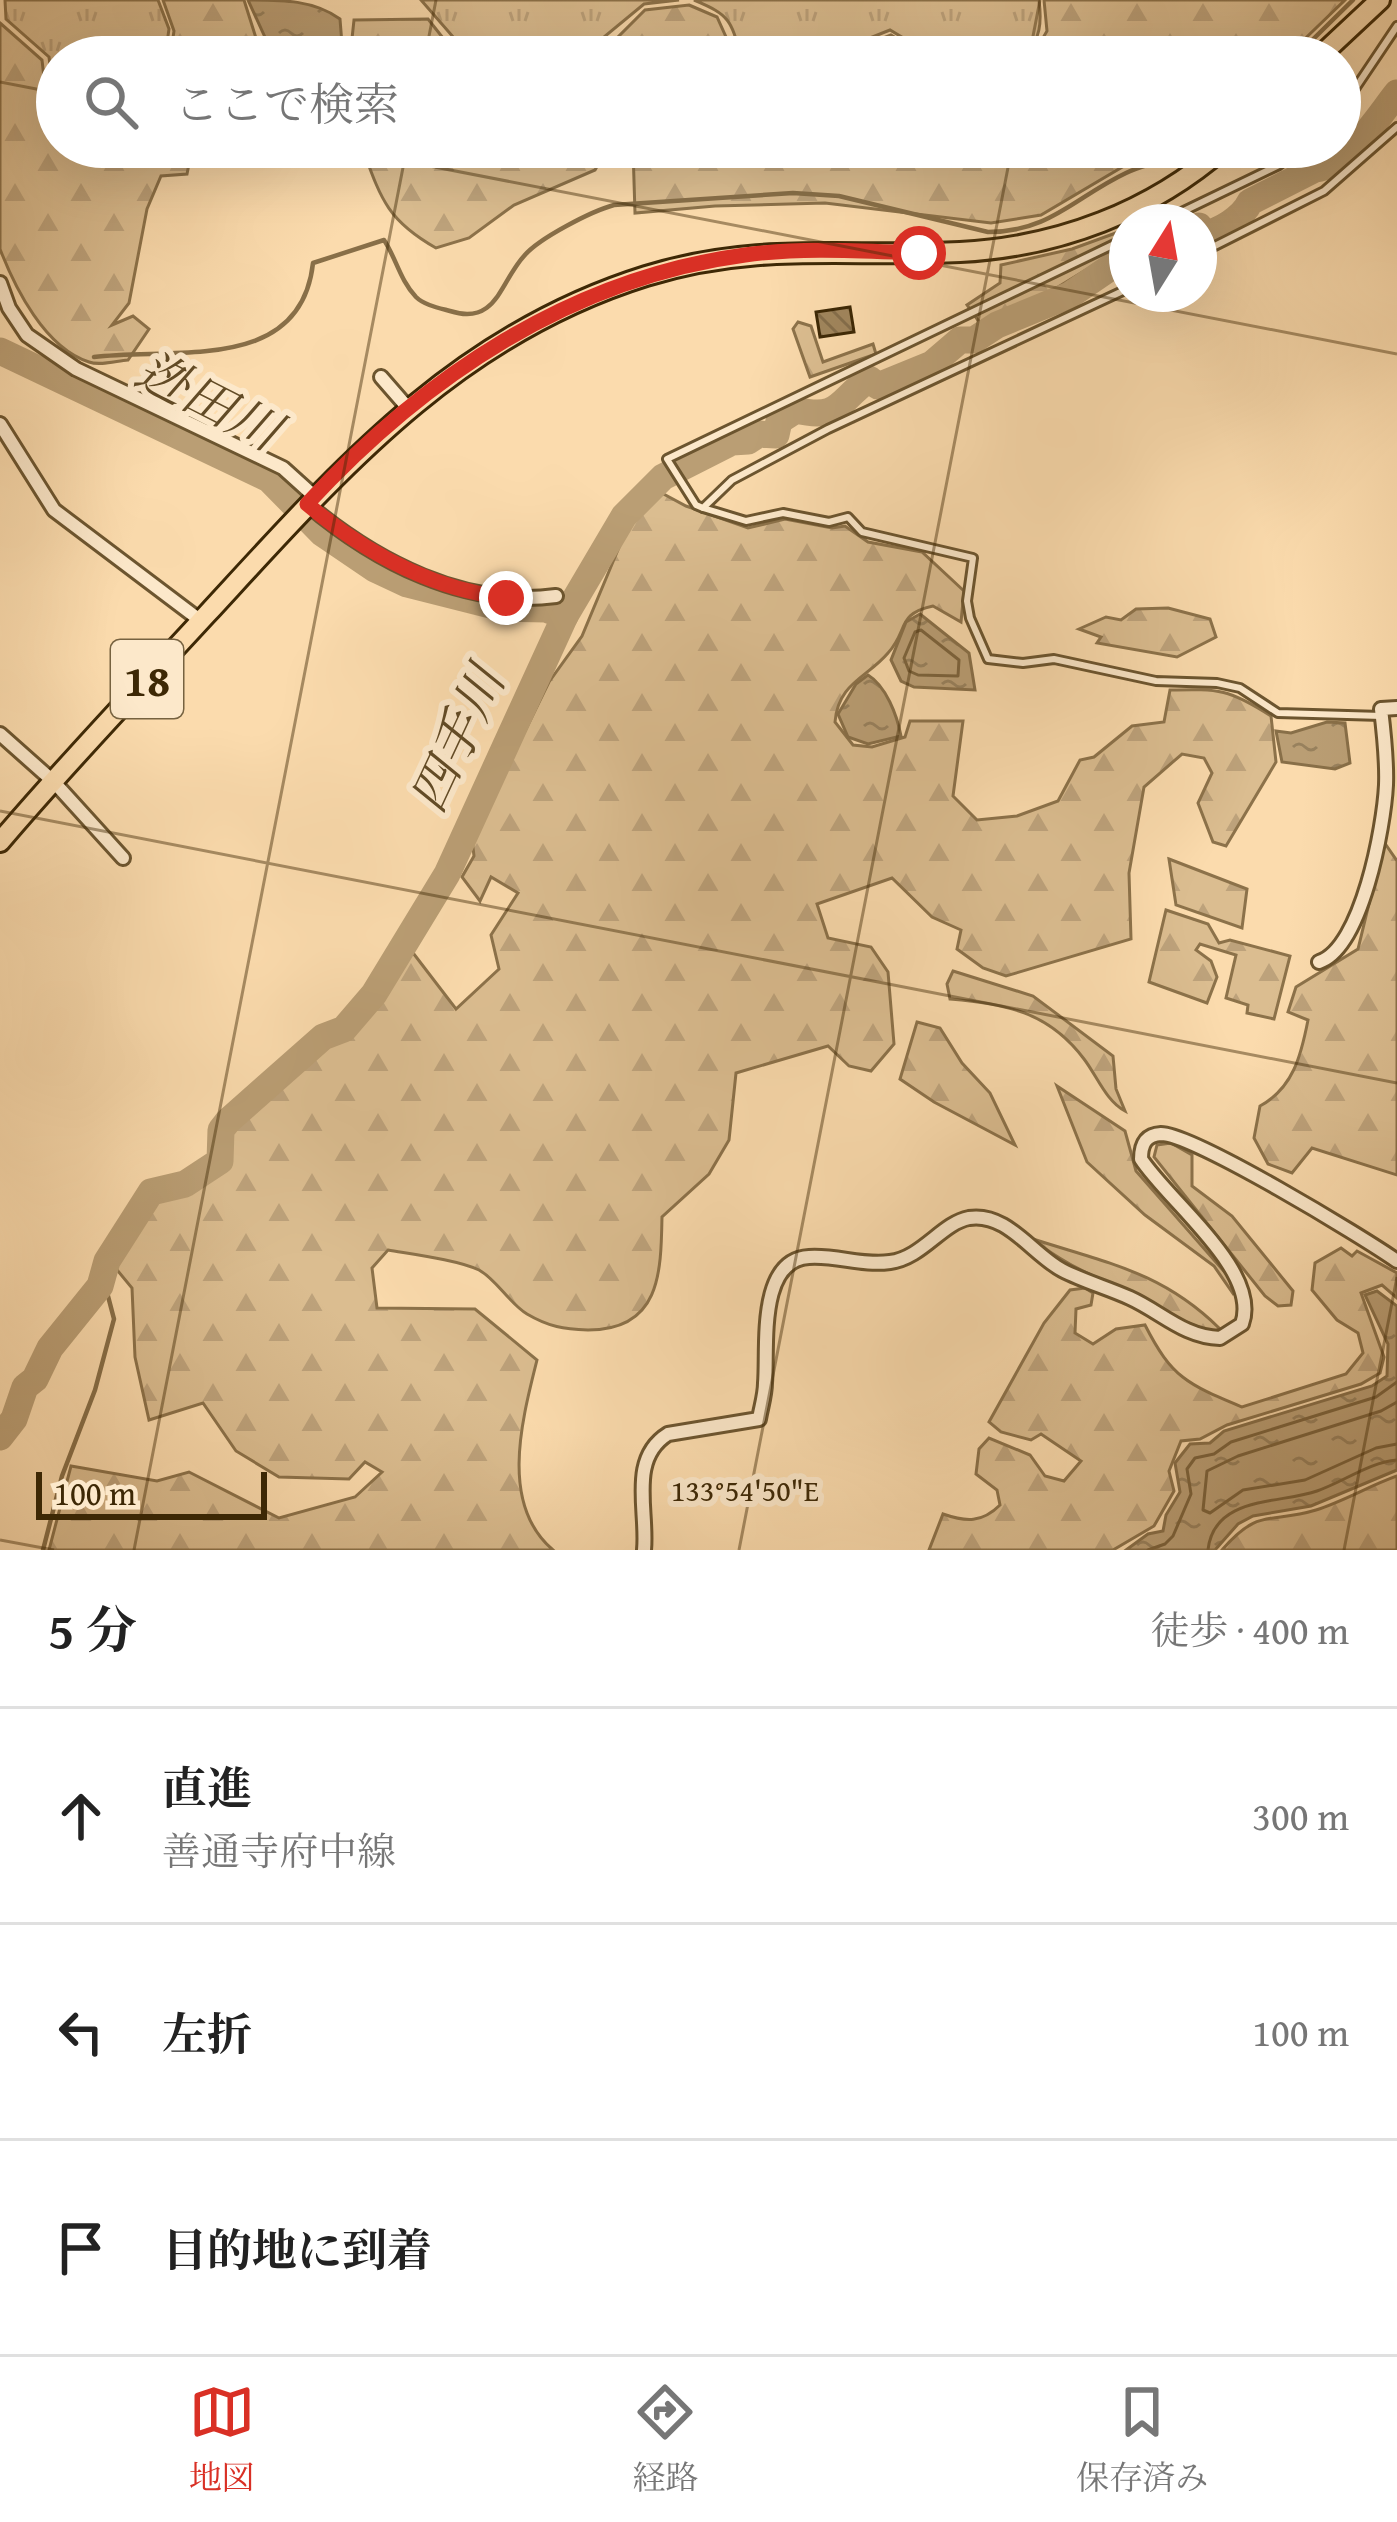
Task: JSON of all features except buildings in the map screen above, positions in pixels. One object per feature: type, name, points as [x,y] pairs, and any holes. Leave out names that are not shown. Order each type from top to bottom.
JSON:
[{"type":"main road","points":[[1341,36],[1380,0]]},
{"type":"main road","name":"18","points":[[0,842],[305,506],[408,408],[472,358],[520,330],[647,276],[696,263],[784,251],[958,252],[1048,240],[1101,223],[1149,200],[1195,168]]},
{"type":"street","points":[[0,283],[9,308],[27,334],[76,370],[283,468],[305,506],[407,571],[482,596],[528,600],[556,596]]},
{"type":"street","points":[[381,377],[408,408]]},
{"type":"street","points":[[0,424],[55,510],[201,621]]},
{"type":"street","points":[[1319,962],[1339,952],[1366,892],[1384,815],[1381,710],[1397,708]]},
{"type":"street","points":[[0,734],[54,782],[124,858]]},
{"type":"street","points":[[644,1550],[646,1458],[668,1434],[759,1419],[771,1294],[791,1262],[803,1257],[861,1264],[897,1262],[930,1245],[957,1223],[971,1218],[988,1220],[1016,1233],[1038,1256],[1064,1271],[1137,1301],[1192,1334],[1220,1338],[1242,1324],[1245,1301],[1228,1262],[1141,1159],[1145,1140],[1157,1134],[1190,1142],[1233,1163],[1397,1261]]},
{"type":"lane","points":[[1361,80],[1397,26]]},
{"type":"lane","points":[[1361,159],[1397,127]]},
{"type":"lane","points":[[1198,204],[1273,168]]},
{"type":"lane","points":[[1217,245],[1324,191],[1350,168]]},
{"type":"lane","points":[[1109,247],[667,459],[700,507],[746,521],[783,513],[829,522],[848,518],[862,532],[974,558],[967,601],[988,659],[1023,663],[1054,659],[1156,681],[1217,682],[1240,688],[1278,713],[1382,716]]},
{"type":"lane","points":[[700,507],[733,480],[828,429],[1109,297]]},
{"type":"green space","points":[[5,0],[158,0],[169,29],[168,36],[36,36],[36,46],[6,19]]},
{"type":"green space","points":[[163,0],[244,0],[255,36],[173,36]]},
{"type":"green space","points":[[421,0],[679,0],[644,4],[605,36],[452,36]]},
{"type":"green space","points":[[694,0],[1039,0],[1040,23],[1037,36],[900,36],[890,30],[875,36],[734,36],[727,20]]},
{"type":"green space","points":[[1044,0],[1345,0],[1308,36],[1044,36]]},
{"type":"green space","points":[[689,5],[717,17],[726,36],[619,36],[645,10]]},
{"type":"green space","points":[[428,19],[441,36],[352,36],[354,20]]},
{"type":"green space","points":[[0,23],[36,55],[36,168],[188,168],[187,174],[161,176],[147,209],[129,303],[112,325],[133,316],[149,329],[128,360],[93,363],[59,344],[23,298],[0,249]]},
{"type":"green space","points":[[370,168],[596,168],[514,205],[469,238],[436,248],[406,228]]},
{"type":"green space","points":[[634,168],[1121,168],[1041,215],[991,223],[825,203],[635,213]]},
{"type":"green space","points":[[1109,235],[1107,257],[1058,287],[980,323],[967,305],[1000,283],[1001,265]]},
{"type":"green space","points":[[798,322],[811,326],[823,362],[873,344],[876,354],[810,377],[793,329]]},
{"type":"green space","points":[[658,491],[748,528],[785,519],[845,526],[868,542],[922,552],[964,591],[961,622],[933,606],[908,618],[888,653],[842,698],[835,722],[853,745],[872,747],[905,737],[910,721],[963,721],[953,796],[977,820],[1017,816],[1058,801],[1080,760],[1094,757],[1132,726],[1164,722],[1170,690],[1224,692],[1271,716],[1276,762],[1226,846],[1213,842],[1198,803],[1212,773],[1204,758],[1182,754],[1144,787],[1129,873],[1131,939],[1006,976],[983,968],[957,949],[961,930],[932,917],[892,878],[817,904],[828,938],[871,947],[888,972],[894,1044],[871,1071],[849,1066],[828,1046],[736,1073],[729,1140],[709,1174],[662,1217],[652,1295],[630,1320],[588,1330],[550,1325],[521,1309],[479,1270],[388,1250],[372,1268],[377,1308],[475,1309],[537,1360],[521,1434],[520,1485],[536,1531],[553,1550],[49,1550],[71,1466],[157,1481],[189,1472],[279,1518],[355,1497],[382,1472],[365,1462],[349,1479],[279,1477],[236,1451],[203,1403],[149,1420],[135,1357],[132,1288],[113,1265],[153,1200],[187,1192],[229,1164],[230,1129],[328,1042],[350,1035],[391,983],[407,945],[456,1009],[499,969],[491,935],[518,893],[491,877],[480,901],[462,877],[474,856],[472,839],[549,682],[582,636],[630,521]]},
{"type":"green space","points":[[1168,608],[1210,619],[1216,637],[1177,657],[1097,643],[1101,637],[1079,629],[1106,617],[1121,620],[1136,609]]},
{"type":"green space","points":[[1384,842],[1397,861],[1397,1175],[1312,1148],[1292,1173],[1268,1164],[1254,1138],[1260,1106],[1288,1080],[1302,1046],[1308,1020],[1288,1012],[1296,987],[1358,949]]},
{"type":"green space","points":[[1169,859],[1247,889],[1242,928],[1176,905]]},
{"type":"green space","points":[[1166,910],[1208,924],[1219,943],[1230,940],[1290,956],[1274,1019],[1247,1013],[1248,1005],[1226,998],[1236,955],[1200,944],[1196,950],[1211,961],[1217,977],[1207,1003],[1149,982]]},
{"type":"green space","points":[[953,971],[1033,996],[1113,1056],[1116,1089],[1125,1111],[1056,1030],[1007,1008],[950,999],[947,984]]},
{"type":"green space","points":[[917,1022],[940,1028],[962,1063],[990,1093],[1015,1145],[900,1079]]},
{"type":"green space","points":[[1057,1086],[1125,1131],[1136,1171],[1229,1277],[1234,1295],[1214,1266],[1145,1215],[1087,1162]]},
{"type":"green space","points":[[1171,1143],[1192,1155],[1192,1186],[1232,1216],[1293,1291],[1291,1305],[1278,1306],[1265,1296],[1154,1157],[1157,1145]]},
{"type":"green space","points":[[1033,1239],[1155,1282],[1219,1328],[1216,1332],[1188,1323],[1072,1266]]},
{"type":"green space","points":[[1341,1248],[1352,1256],[1357,1251],[1397,1273],[1397,1298],[1382,1285],[1361,1293],[1384,1357],[1380,1373],[1361,1384],[1227,1425],[1200,1439],[1181,1441],[1169,1471],[1174,1491],[1154,1526],[1113,1550],[929,1550],[943,1514],[973,1519],[1000,1505],[997,1490],[976,1474],[979,1449],[989,1438],[1030,1455],[1045,1476],[1064,1481],[1081,1461],[1041,1434],[1031,1440],[1001,1432],[989,1422],[1044,1323],[1070,1290],[1085,1288],[1093,1293],[1091,1305],[1076,1309],[1075,1333],[1093,1344],[1116,1329],[1145,1325],[1183,1377],[1242,1407],[1346,1374],[1363,1353],[1358,1333],[1337,1320],[1312,1290],[1315,1263]]},
{"type":"green space","points":[[1397,1476],[1397,1550],[1222,1550],[1256,1522],[1316,1510]]},
{"type":"water","points":[[248,0],[297,2],[340,19],[341,36],[264,36]]},
{"type":"water","points":[[920,614],[969,653],[975,690],[914,687],[901,681],[891,660],[906,622]]},
{"type":"water","points":[[868,675],[890,702],[901,736],[868,744],[848,737],[838,714],[856,684]]},
{"type":"water","points":[[1327,722],[1345,723],[1350,763],[1335,769],[1282,762],[1276,731],[1291,733]]},
{"type":"water","points":[[1377,1291],[1397,1306],[1397,1470],[1311,1506],[1253,1516],[1238,1524],[1215,1550],[1126,1550],[1148,1534],[1163,1531],[1166,1515],[1180,1492],[1175,1463],[1190,1444],[1210,1443],[1224,1431],[1372,1386],[1387,1376],[1388,1344],[1365,1295]]},
{"type":"waterway","points":[[1316,36],[1353,0]]},
{"type":"waterway","name":"四手川","points":[[1361,139],[1397,93]]},
{"type":"waterway","points":[[94,357],[195,352],[260,339],[285,323],[303,298],[313,263],[384,240],[416,297],[466,314],[488,307],[524,256],[541,241],[614,205],[793,193],[839,196],[988,232],[1045,220],[1140,168]]},
{"type":"waterway","name":"四手川","points":[[1217,229],[1250,202],[1319,168]]},
{"type":"waterway","name":"四手川","points":[[0,1437],[50,1348],[100,1286],[107,1261],[151,1192],[185,1184],[220,1161],[221,1130],[228,1121],[323,1037],[344,1029],[374,994],[447,874],[565,616],[624,516],[663,477],[732,442],[759,434],[776,435],[779,421],[796,410],[830,411],[869,379],[878,386],[932,364],[960,340],[974,340],[997,325],[1070,295],[1109,268]]},
{"type":"waterway","name":"迯田川","points":[[0,351],[269,479],[322,533],[375,569],[407,584],[502,608],[546,609],[565,616]]},
{"type":"waterway","name":"迯田川","points":[[68,385],[72,377]]},
{"type":"waterway","points":[[43,1550],[114,1319],[103,1277]]},
{"type":"route","points":[[506,598],[482,596],[407,571],[341,533],[307,504],[376,436],[472,358],[604,291],[696,263],[744,255],[832,250],[919,253]]}]
